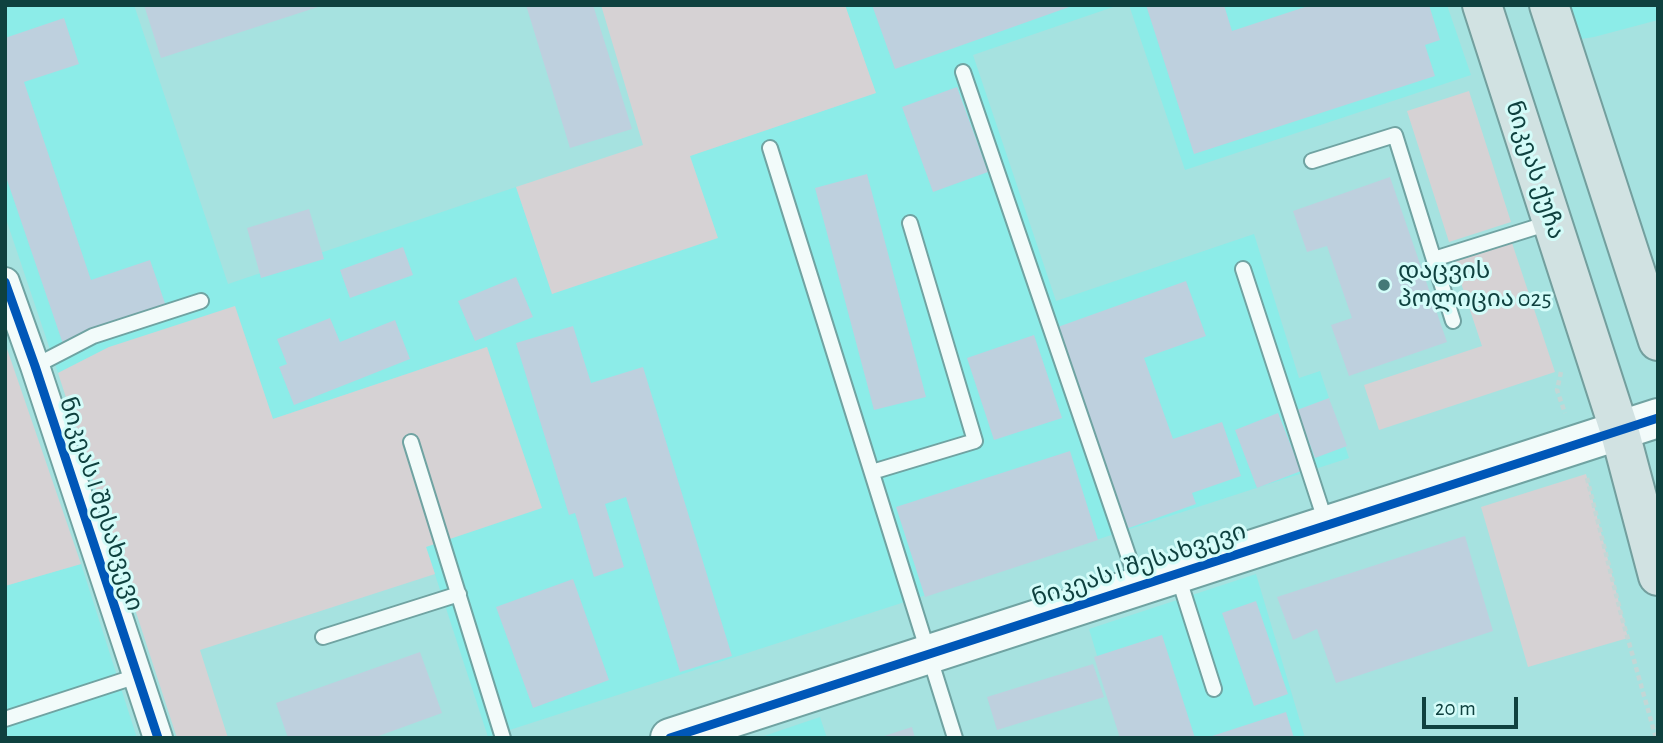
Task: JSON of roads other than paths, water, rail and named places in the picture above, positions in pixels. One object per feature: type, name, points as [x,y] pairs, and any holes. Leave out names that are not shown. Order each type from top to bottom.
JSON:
[{"type":"main road","name":"ნიკეას ქუჩა","points":[[1482,5],[1619,429],[1658,576]]},
{"type":"main road","points":[[1549,5],[1658,341]]},
{"type":"street","name":"ნიკეას I შესახვევი","points":[[5,282],[158,738]]},
{"type":"street","name":"ნიკეას I შესახვევი","points":[[670,738],[730,729],[929,654],[1658,418]]},
{"type":"lane","points":[[963,72],[1139,585]]},
{"type":"lane","points":[[1312,161],[1395,135],[1453,321]]},
{"type":"lane","points":[[770,148],[955,738]]},
{"type":"lane","points":[[1434,259],[1552,222]]},
{"type":"lane","points":[[872,472],[975,440],[910,223]]},
{"type":"lane","points":[[1243,269],[1327,524]]},
{"type":"lane","points":[[35,366],[93,336],[201,301]]},
{"type":"lane","points":[[411,442],[503,738]]},
{"type":"lane","points":[[1177,573],[1214,689]]},
{"type":"lane","points":[[323,636],[459,594]]},
{"type":"lane","points":[[5,719],[137,676]]},
{"type":"place","name":"დაცვის პოლიცია 025","points":[[1384,285]]}]
